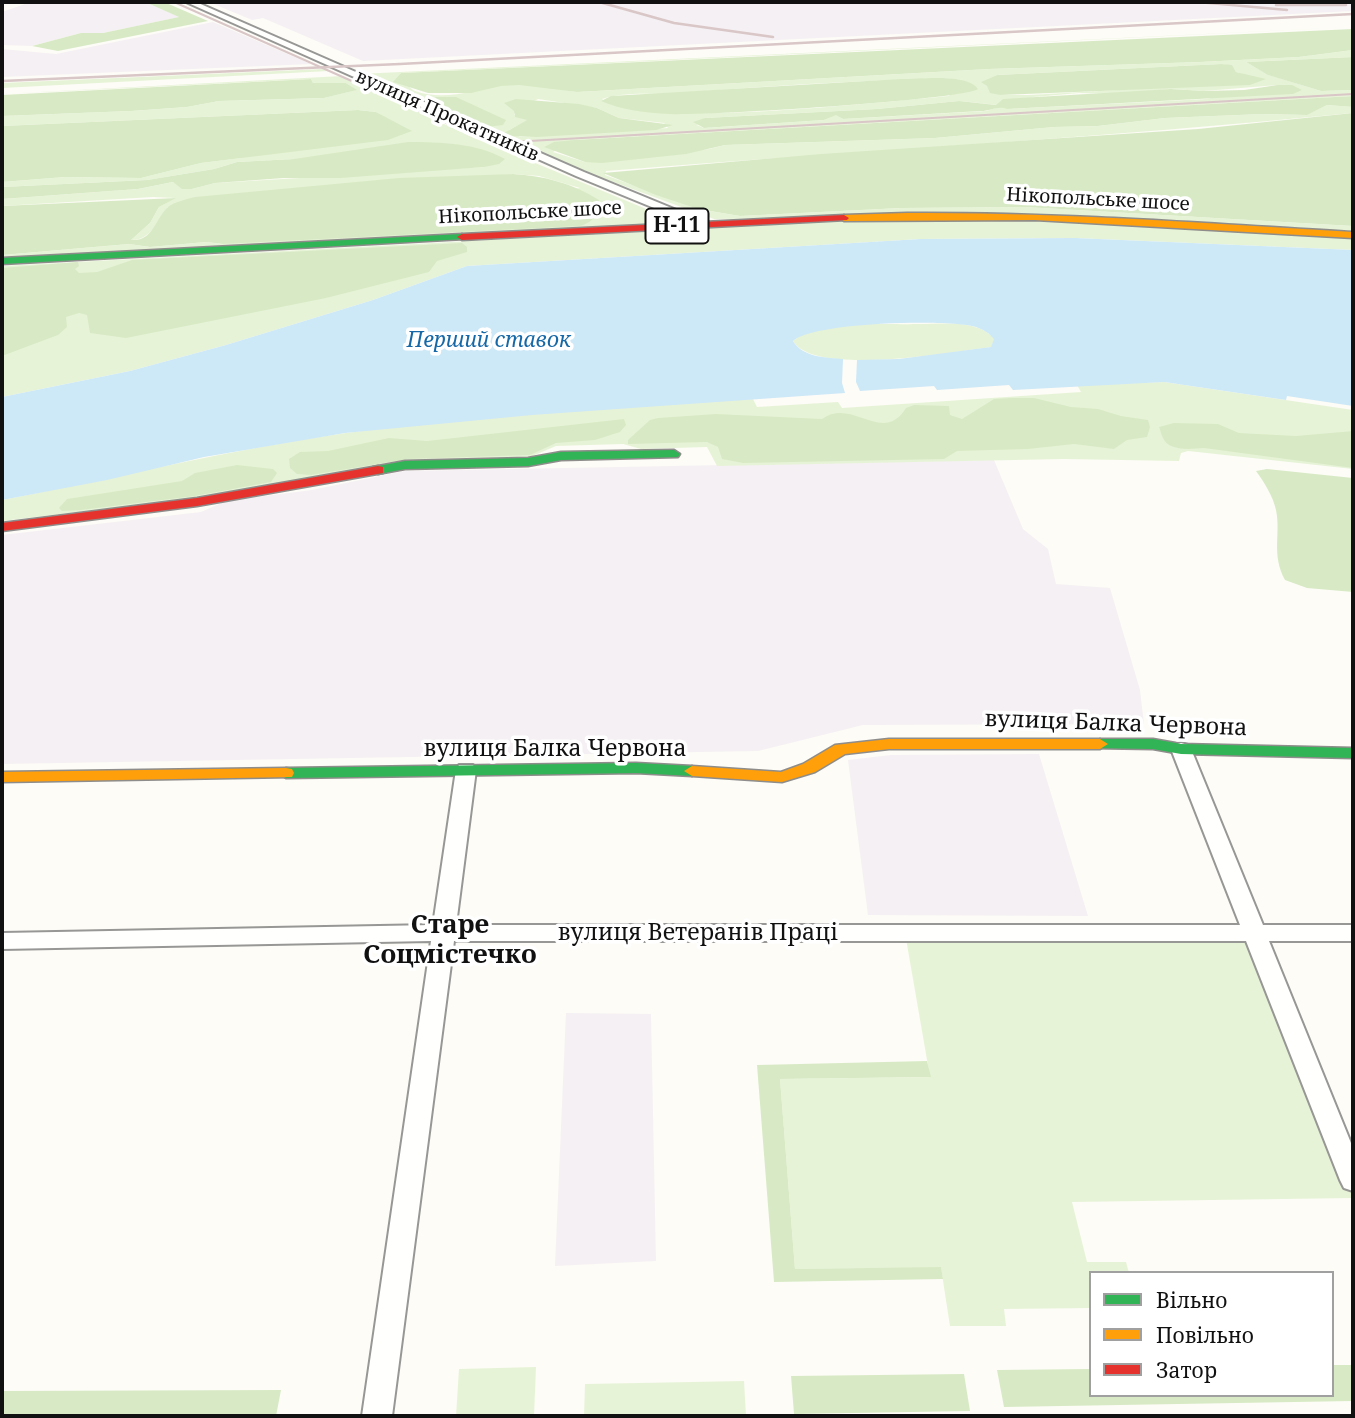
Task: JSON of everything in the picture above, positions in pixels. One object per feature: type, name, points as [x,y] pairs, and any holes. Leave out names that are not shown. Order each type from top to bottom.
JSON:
[{"type":"main road","name":"Нікопольське шосе","points":[[2,261],[957,214],[1353,235]]},
{"type":"main road","points":[[2,527],[197,502],[405,465],[528,461],[561,456],[674,454]]},
{"type":"main road","name":"вулиця Балка Червона","points":[[2,777],[636,768],[782,777],[809,768],[841,750],[889,744],[1140,744],[1181,749],[1353,753]]},
{"type":"street","name":"вулиця Прокатників","points":[[190,2],[580,174],[707,225]]},
{"type":"street","points":[[1181,749],[1353,1180]]},
{"type":"street","points":[[377,1416],[466,770]]},
{"type":"street","name":"вулиця Ветеранів Праці","points":[[2,941],[443,933],[1353,933]]},
{"type":"shaded area","points":[[31,2],[145,2],[180,17],[103,33],[81,33],[32,46],[2,45],[2,12]]},
{"type":"shaded area","points":[[209,2],[1353,2],[1353,11],[363,61],[263,18],[252,20]]},
{"type":"shaded area","points":[[213,22],[311,64],[2,77],[2,49],[56,54]]},
{"type":"shaded area","points":[[994,460],[1023,529],[1048,549],[1056,584],[1110,588],[1140,690],[1144,724],[863,725],[758,751],[2,764],[2,535],[201,512],[226,501],[312,490],[404,471]]},
{"type":"shaded area","points":[[1039,754],[1088,916],[868,915],[848,760],[891,755]]},
{"type":"shaded area","points":[[566,1013],[651,1014],[656,1261],[555,1266]]},
{"type":"green space","points":[[145,2],[164,2],[208,21],[58,51],[32,46],[81,33],[103,33],[179,17]]},
{"type":"green space","points":[[1353,27],[401,73],[399,76],[415,91],[436,95],[458,94],[510,84],[577,92],[989,69],[1299,57],[1353,50],[1353,57],[1246,62],[1269,75],[1321,91],[1353,90],[1353,96],[574,140],[553,152],[585,162],[725,145],[935,138],[1054,127],[1098,126],[1165,118],[1306,115],[1327,105],[1353,107],[1353,113],[1260,122],[606,171],[605,175],[698,209],[740,216],[901,208],[1025,207],[1353,226],[1353,232],[1062,216],[714,219],[586,172],[358,74]],"holes":[[[1221,64],[1232,66],[1236,72],[1246,75],[1153,88],[1029,95],[1000,95],[982,82],[997,75]],[[940,78],[963,80],[949,96],[767,111],[663,112],[625,108],[602,99],[629,94]],[[1278,85],[1206,99],[1007,109],[1002,106],[986,111],[843,119],[836,114],[824,120],[704,128],[697,125],[705,118],[877,109],[959,101],[997,105],[1034,97],[1079,93],[1115,94],[1172,89],[1204,91]],[[538,99],[597,108],[619,118],[664,123],[668,128],[520,137],[509,130],[528,120],[514,115],[515,111]]]},
{"type":"green space","points":[[1353,29],[1353,50],[1299,57],[989,69],[577,92],[519,85],[471,93],[428,93],[393,82],[401,73]]},
{"type":"green space","points":[[1353,57],[1353,90],[1321,91],[1268,75],[1246,62]]},
{"type":"green space","points":[[1232,65],[1236,72],[1266,79],[1250,85],[1000,95],[990,93],[987,86],[981,82],[997,75]]},
{"type":"green space","points":[[323,69],[329,71],[2,88],[2,83]]},
{"type":"green space","points":[[342,76],[476,139],[506,144],[516,155],[680,223],[2,258],[2,255],[129,244],[150,247],[206,242],[223,244],[580,188],[539,176],[513,174],[168,207],[148,234],[131,240],[150,223],[159,207],[175,198],[2,206],[2,199],[138,189],[173,182],[192,189],[215,183],[484,167],[294,159],[237,162],[214,169],[147,180],[2,187],[2,182],[65,177],[141,178],[201,163],[241,158],[388,120],[376,112],[358,110],[2,126],[2,116],[131,111],[187,107],[219,101],[324,98],[356,90],[346,83],[313,83],[311,79],[2,94]]},
{"type":"green space","points":[[311,79],[313,83],[346,83],[357,90],[324,98],[219,101],[187,107],[131,111],[2,116],[2,95]]},
{"type":"green space","points":[[901,79],[954,79],[973,84],[978,89],[928,98],[883,102],[691,114],[643,112],[601,101],[611,96]]},
{"type":"green space","points":[[1292,85],[1302,90],[1293,94],[1001,108],[843,119],[836,115],[824,120],[704,128],[693,122],[705,118],[877,109],[959,101],[996,105],[1003,99],[1171,89],[1244,90]]},
{"type":"green space","points":[[1353,96],[1353,107],[1327,105],[1307,115],[1165,118],[1098,126],[1054,127],[935,138],[725,145],[686,154],[602,163],[585,162],[544,147],[554,142],[574,140]]},
{"type":"green space","points":[[436,97],[456,97],[506,120],[503,125],[487,127],[431,102]]},
{"type":"green space","points":[[516,99],[579,104],[597,108],[619,118],[673,125],[656,130],[537,137],[507,136],[504,133],[527,120],[515,117],[514,111],[504,103]]},
{"type":"green space","points":[[358,110],[376,112],[412,131],[388,140],[201,163],[141,178],[65,177],[2,182],[2,126]]},
{"type":"green space","points":[[1353,113],[1353,226],[1025,207],[901,208],[740,216],[698,209],[603,173],[821,154],[1198,129]]},
{"type":"green space","points":[[408,142],[470,147],[505,159],[499,164],[484,167],[341,178],[284,178],[215,183],[192,189],[182,189],[173,182],[138,189],[2,199],[2,187],[147,180],[214,169],[237,162],[294,159]]},
{"type":"green space","points":[[513,174],[547,179],[579,189],[599,200],[596,214],[588,223],[579,226],[223,244],[206,242],[150,247],[129,244],[2,255],[2,206],[176,198],[159,207],[150,223],[131,240],[138,240],[149,234],[168,207],[195,197],[399,178]]},
{"type":"green space","points":[[900,218],[1062,221],[1353,239],[1353,250],[1075,238],[921,239],[467,266],[373,300],[226,345],[130,371],[2,397],[2,266]]},
{"type":"green space","points":[[462,243],[467,247],[467,252],[437,261],[429,272],[326,298],[126,338],[90,333],[87,315],[79,313],[66,317],[67,327],[58,335],[2,356],[2,268],[78,262],[79,266],[75,269],[79,273],[97,272],[132,260]]},
{"type":"green space","points":[[949,323],[979,328],[995,339],[991,347],[917,357],[855,360],[827,358],[806,352],[793,341],[804,334],[835,326]]},
{"type":"green space","points":[[1164,382],[1353,410],[1353,469],[1188,451],[1181,453],[1179,461],[1064,459],[717,466],[707,447],[641,449],[623,444],[556,446],[530,457],[407,461],[196,498],[2,521],[2,500],[259,447],[346,433],[448,421],[753,399],[757,407],[838,402],[842,408],[1081,392],[1077,385]]},
{"type":"green space","points":[[1034,398],[1071,407],[1098,409],[1148,420],[1150,427],[1147,437],[1127,440],[1114,449],[1074,444],[1028,449],[957,451],[944,459],[743,463],[722,459],[718,447],[707,442],[628,444],[628,440],[650,420],[658,418],[716,414],[822,419],[845,413],[887,423],[914,405],[949,406],[950,415],[962,419],[994,399]]},
{"type":"green space","points":[[624,419],[626,425],[620,432],[595,440],[556,443],[530,455],[408,459],[311,475],[297,474],[290,468],[289,459],[300,452],[328,451],[389,438],[427,441]]},
{"type":"green space","points":[[1174,423],[1218,424],[1239,433],[1296,436],[1353,431],[1353,468],[1204,448],[1175,448],[1162,437],[1159,427]]},
{"type":"green space","points":[[237,465],[273,469],[277,473],[271,482],[195,496],[81,510],[62,511],[59,508],[67,499],[182,481],[195,473]]},
{"type":"green space","points":[[1267,469],[1353,478],[1353,592],[1307,588],[1285,580],[1278,562],[1275,505],[1256,471]]},
{"type":"green space","points":[[1254,932],[1353,1180],[1353,1198],[1072,1202],[1087,1262],[1126,1262],[1128,1271],[1089,1271],[1089,1308],[1004,1309],[1006,1326],[950,1326],[941,1268],[795,1269],[780,1079],[930,1077],[905,933]]},
{"type":"green space","points":[[927,1061],[931,1077],[780,1079],[795,1269],[941,1267],[943,1279],[774,1282],[757,1065]]},
{"type":"green space","points":[[1334,1365],[1353,1365],[1353,1401],[1004,1407],[997,1370],[1089,1369],[1089,1397],[1334,1397]]},
{"type":"green space","points":[[536,1367],[534,1416],[456,1416],[459,1369]]},
{"type":"green space","points":[[964,1374],[970,1411],[794,1414],[791,1376]]},
{"type":"green space","points":[[744,1381],[746,1416],[584,1416],[585,1384]]},
{"type":"green space","points":[[281,1390],[276,1416],[2,1416],[2,1391]]},
{"type":"water","name":"Перший ставок","points":[[1075,238],[1353,250],[1353,406],[1287,396],[1286,400],[1164,382],[1013,390],[1009,385],[860,391],[856,382],[857,360],[899,359],[991,347],[994,339],[979,328],[961,325],[911,323],[853,326],[806,335],[793,341],[809,353],[843,359],[842,383],[845,393],[532,415],[345,433],[204,457],[107,480],[2,500],[2,397],[130,371],[226,345],[373,300],[467,266],[921,239]]},
{"type":"tram line","points":[[174,2],[480,138],[512,142],[1353,94]]},
{"type":"railway","points":[[599,2],[674,23],[773,37]]},
{"type":"railway","points":[[1198,2],[1287,10]]},
{"type":"railway","points":[[1276,5],[1346,5]]},
{"type":"railway","points":[[2,81],[400,64],[1353,14]]},
{"type":"traffic: fast","points":[[2,261],[462,237]]},
{"type":"traffic: fast","points":[[378,470],[405,465],[528,462],[561,456],[674,454]]},
{"type":"traffic: fast","points":[[1100,744],[1153,744],[1181,749],[1353,753]]},
{"type":"traffic: fast","points":[[286,773],[636,768],[692,771]]},
{"type":"traffic: slow","points":[[844,218],[971,215],[1035,217],[1353,235]]},
{"type":"traffic: slow","points":[[692,771],[782,777],[809,768],[841,749],[889,744],[1100,744]]},
{"type":"traffic: slow","points":[[2,777],[286,773]]},
{"type":"traffic: jam","points":[[462,237],[844,218]]},
{"type":"traffic: jam","points":[[2,527],[197,502],[378,470]]},
{"type":"district","name":"Старе Соцмістечко","points":[[450,941]]}]
